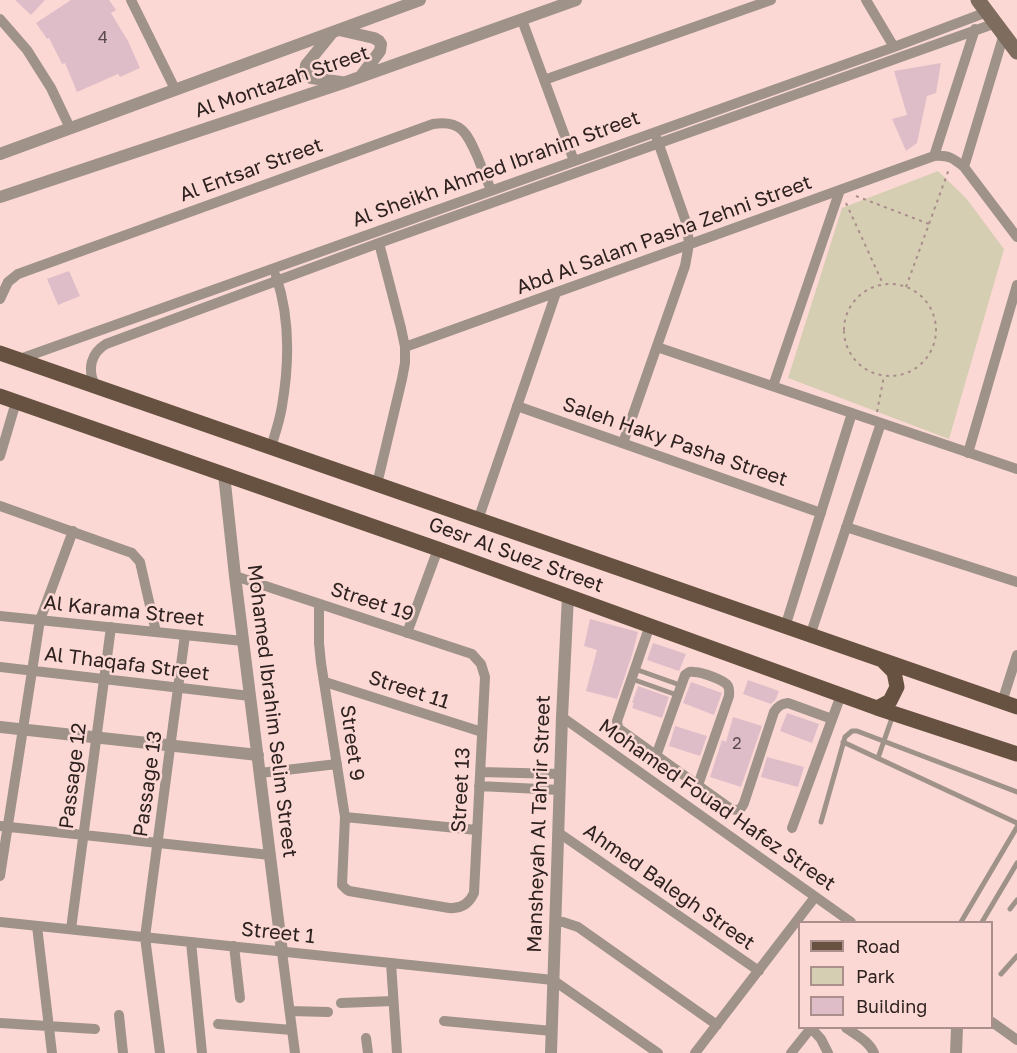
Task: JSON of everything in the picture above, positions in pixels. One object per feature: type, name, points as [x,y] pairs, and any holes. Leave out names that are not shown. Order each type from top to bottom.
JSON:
[{"type":"main road","points":[[991,17],[1017,52]]},
{"type":"main road","name":"Gesr Al Suez Street","points":[[0,353],[1017,707]]},
{"type":"main road","name":"Gesr Al Suez Street","points":[[0,396],[438,549],[893,714],[1017,754]]},
{"type":"main road","points":[[877,708],[890,701],[897,687],[894,672],[884,661]]},
{"type":"street","points":[[131,0],[175,89]]},
{"type":"street","name":"Al Montazah Street","points":[[0,154],[420,0]]},
{"type":"street","name":"Al Montazah Street","points":[[0,197],[346,82],[576,0]]},
{"type":"street","points":[[544,80],[771,0]]},
{"type":"street","points":[[866,0],[894,47]]},
{"type":"street","points":[[991,17],[974,32],[934,156],[944,155],[953,158],[964,167],[1017,237]]},
{"type":"street","points":[[964,167],[991,17]]},
{"type":"street","name":"Al Sheikh Ahmed Ibrahim Street","points":[[17,360],[894,47],[991,17]]},
{"type":"street","points":[[0,19],[27,50],[51,88],[70,128]]},
{"type":"street","points":[[522,20],[574,161]]},
{"type":"street","points":[[346,82],[312,78],[305,72],[306,65],[335,31],[374,38],[381,44],[380,51],[360,77]]},
{"type":"street","name":"Al Sheikh Ahmed Ibrahim Street","points":[[101,347],[379,243],[974,32]]},
{"type":"street","name":"Al Entsar Street","points":[[0,299],[8,282],[18,274],[433,124],[444,122],[454,124],[464,130],[491,190]]},
{"type":"street","points":[[623,443],[685,266],[689,244],[687,225],[655,132]]},
{"type":"street","name":"Abd Al Salam Pasha Zehni Street","points":[[405,347],[934,156]]},
{"type":"street","points":[[773,386],[840,190]]},
{"type":"street","points":[[377,484],[405,363],[401,327],[379,243]]},
{"type":"street","points":[[271,447],[282,408],[287,365],[286,322],[278,281],[273,268]]},
{"type":"street","points":[[968,453],[1017,285]]},
{"type":"street","points":[[478,520],[556,293]]},
{"type":"street","points":[[87,334],[90,343],[101,347],[93,357],[90,369],[95,386]]},
{"type":"street","points":[[657,347],[1017,470]]},
{"type":"street","points":[[0,456],[16,402]]},
{"type":"street","name":"Saleh Haky Pasha Street","points":[[517,406],[821,513]]},
{"type":"street","points":[[785,627],[852,413]]},
{"type":"street","points":[[810,636],[878,422]]},
{"type":"street","name":"Mohamed Ibrahim Selim Street","points":[[224,474],[282,952]]},
{"type":"street","points":[[0,506],[127,550],[136,557],[140,562],[156,632]]},
{"type":"street","points":[[846,527],[1017,582]]},
{"type":"street","points":[[0,876],[4,826],[23,730],[40,620],[73,531]]},
{"type":"street","points":[[407,633],[438,549]]},
{"type":"street","name":"Street 19","points":[[235,576],[472,654],[481,664],[485,677]]},
{"type":"street","name":"Mansheyah Al Tahrir Street","points":[[551,1053],[568,596]]},
{"type":"street","name":"Street 9","points":[[319,604],[319,643],[345,817],[341,883],[349,891],[449,908],[467,904]]},
{"type":"street","name":"Al Karama Street","points":[[0,616],[243,641]]},
{"type":"street","points":[[650,625],[617,721],[618,728],[731,809],[742,808],[777,707],[788,703],[832,719]]},
{"type":"street","name":"Passage 12","points":[[71,929],[111,627]]},
{"type":"street","name":"Passage 13","points":[[160,1053],[145,937],[185,635]]},
{"type":"street","points":[[1002,702],[1017,655]]},
{"type":"street","name":"Al Thaqafa Street","points":[[0,668],[250,696]]},
{"type":"street","points":[[656,756],[685,675],[694,672],[723,681],[728,685],[729,696],[698,785]]},
{"type":"street","name":"Street 13","points":[[467,904],[474,893],[485,677]]},
{"type":"street","name":"Street 11","points":[[325,682],[482,732]]},
{"type":"street","points":[[792,828],[841,695]]},
{"type":"street","name":"Mohamed Fouad Hafez Street","points":[[562,717],[850,921]]},
{"type":"street","points":[[0,727],[258,755]]},
{"type":"street","points":[[260,773],[337,764]]},
{"type":"street","points":[[480,772],[561,774]]},
{"type":"street","points":[[479,786],[560,790]]},
{"type":"street","points":[[345,817],[477,830]]},
{"type":"street","points":[[4,826],[270,855]]},
{"type":"street","name":"Ahmed Balegh Street","points":[[559,833],[759,970]]},
{"type":"street","points":[[695,1053],[815,897]]},
{"type":"street","name":"Street 1","points":[[0,922],[553,980]]},
{"type":"street","points":[[555,922],[578,927],[717,1025]]},
{"type":"street","points":[[37,926],[52,1053]]},
{"type":"street","points":[[191,942],[202,1053]]},
{"type":"street","points":[[234,946],[240,998]]},
{"type":"street","points":[[282,952],[295,1053]]},
{"type":"street","points":[[391,963],[397,1053]]},
{"type":"street","points":[[553,980],[658,1053]]},
{"type":"street","points":[[341,1003],[393,1001]]},
{"type":"street","points":[[290,1011],[328,1012]]},
{"type":"street","points":[[119,1015],[123,1053]]},
{"type":"street","points":[[444,1021],[552,1031]]},
{"type":"street","points":[[0,1023],[95,1029]]},
{"type":"street","points":[[993,1023],[1017,1040]]},
{"type":"street","points":[[218,1024],[292,1030]]},
{"type":"street","points":[[791,1053],[810,1029]]},
{"type":"street","points":[[812,1029],[821,1039],[828,1053]]},
{"type":"street","points":[[848,1029],[866,1041],[874,1053]]},
{"type":"street","points":[[956,1053],[957,1029]]},
{"type":"street","points":[[366,1038],[368,1053]]},
{"type":"lane","points":[[633,674],[678,690]]},
{"type":"lane","points":[[633,674],[678,690]]},
{"type":"lane","points":[[878,758],[893,714]]},
{"type":"lane","points":[[821,822],[843,741],[848,733],[857,730],[1017,792]]},
{"type":"lane","points":[[843,741],[1017,825],[962,921]]},
{"type":"lane","points":[[983,921],[1017,863]]},
{"type":"lane","points":[[1010,909],[1017,900]]},
{"type":"lane","points":[[1000,974],[1017,956]]},
{"type":"path","points":[[906,287],[953,158]]},
{"type":"path","points":[[840,190],[929,224]]},
{"type":"path","points":[[840,190],[883,284]]},
{"type":"path","points":[[883,284],[906,287],[927,303],[933,315],[936,328],[930,354],[910,372],[897,376],[884,376],[868,371],[855,361],[847,347],[843,331],[846,315],[854,300],[867,290],[883,284]]},
{"type":"path","points":[[878,422],[884,376]]},
{"type":"green space","points":[[938,171],[966,198],[1004,249],[949,439],[788,378],[842,208]]},
{"type":"building","points":[[15,0],[45,0],[31,15]]},
{"type":"building","points":[[71,0],[109,0],[116,10],[111,13],[128,41],[140,68],[120,77],[118,74],[77,92],[65,63],[62,64],[49,38],[47,39],[36,23]]},
{"type":"building","points":[[941,63],[936,93],[927,96],[917,143],[906,151],[892,119],[907,115],[894,71]]},
{"type":"building","points":[[69,271],[80,296],[58,305],[47,279]]},
{"type":"building","points":[[590,619],[638,632],[617,699],[586,691],[597,650],[584,646]]},
{"type":"building","points":[[653,643],[686,654],[679,671],[647,660]]},
{"type":"building","points":[[748,680],[779,691],[776,699],[771,704],[743,694]]},
{"type":"building","points":[[691,682],[722,693],[714,715],[683,703]]},
{"type":"building","points":[[638,686],[669,697],[662,718],[632,708]]},
{"type":"building","points":[[787,713],[819,724],[812,743],[780,731]]},
{"type":"building","points":[[733,717],[762,726],[741,787],[710,777],[722,740],[726,742]]},
{"type":"building","points":[[675,726],[707,736],[700,756],[669,746]]},
{"type":"building","points":[[767,757],[804,767],[798,787],[761,777]]}]
